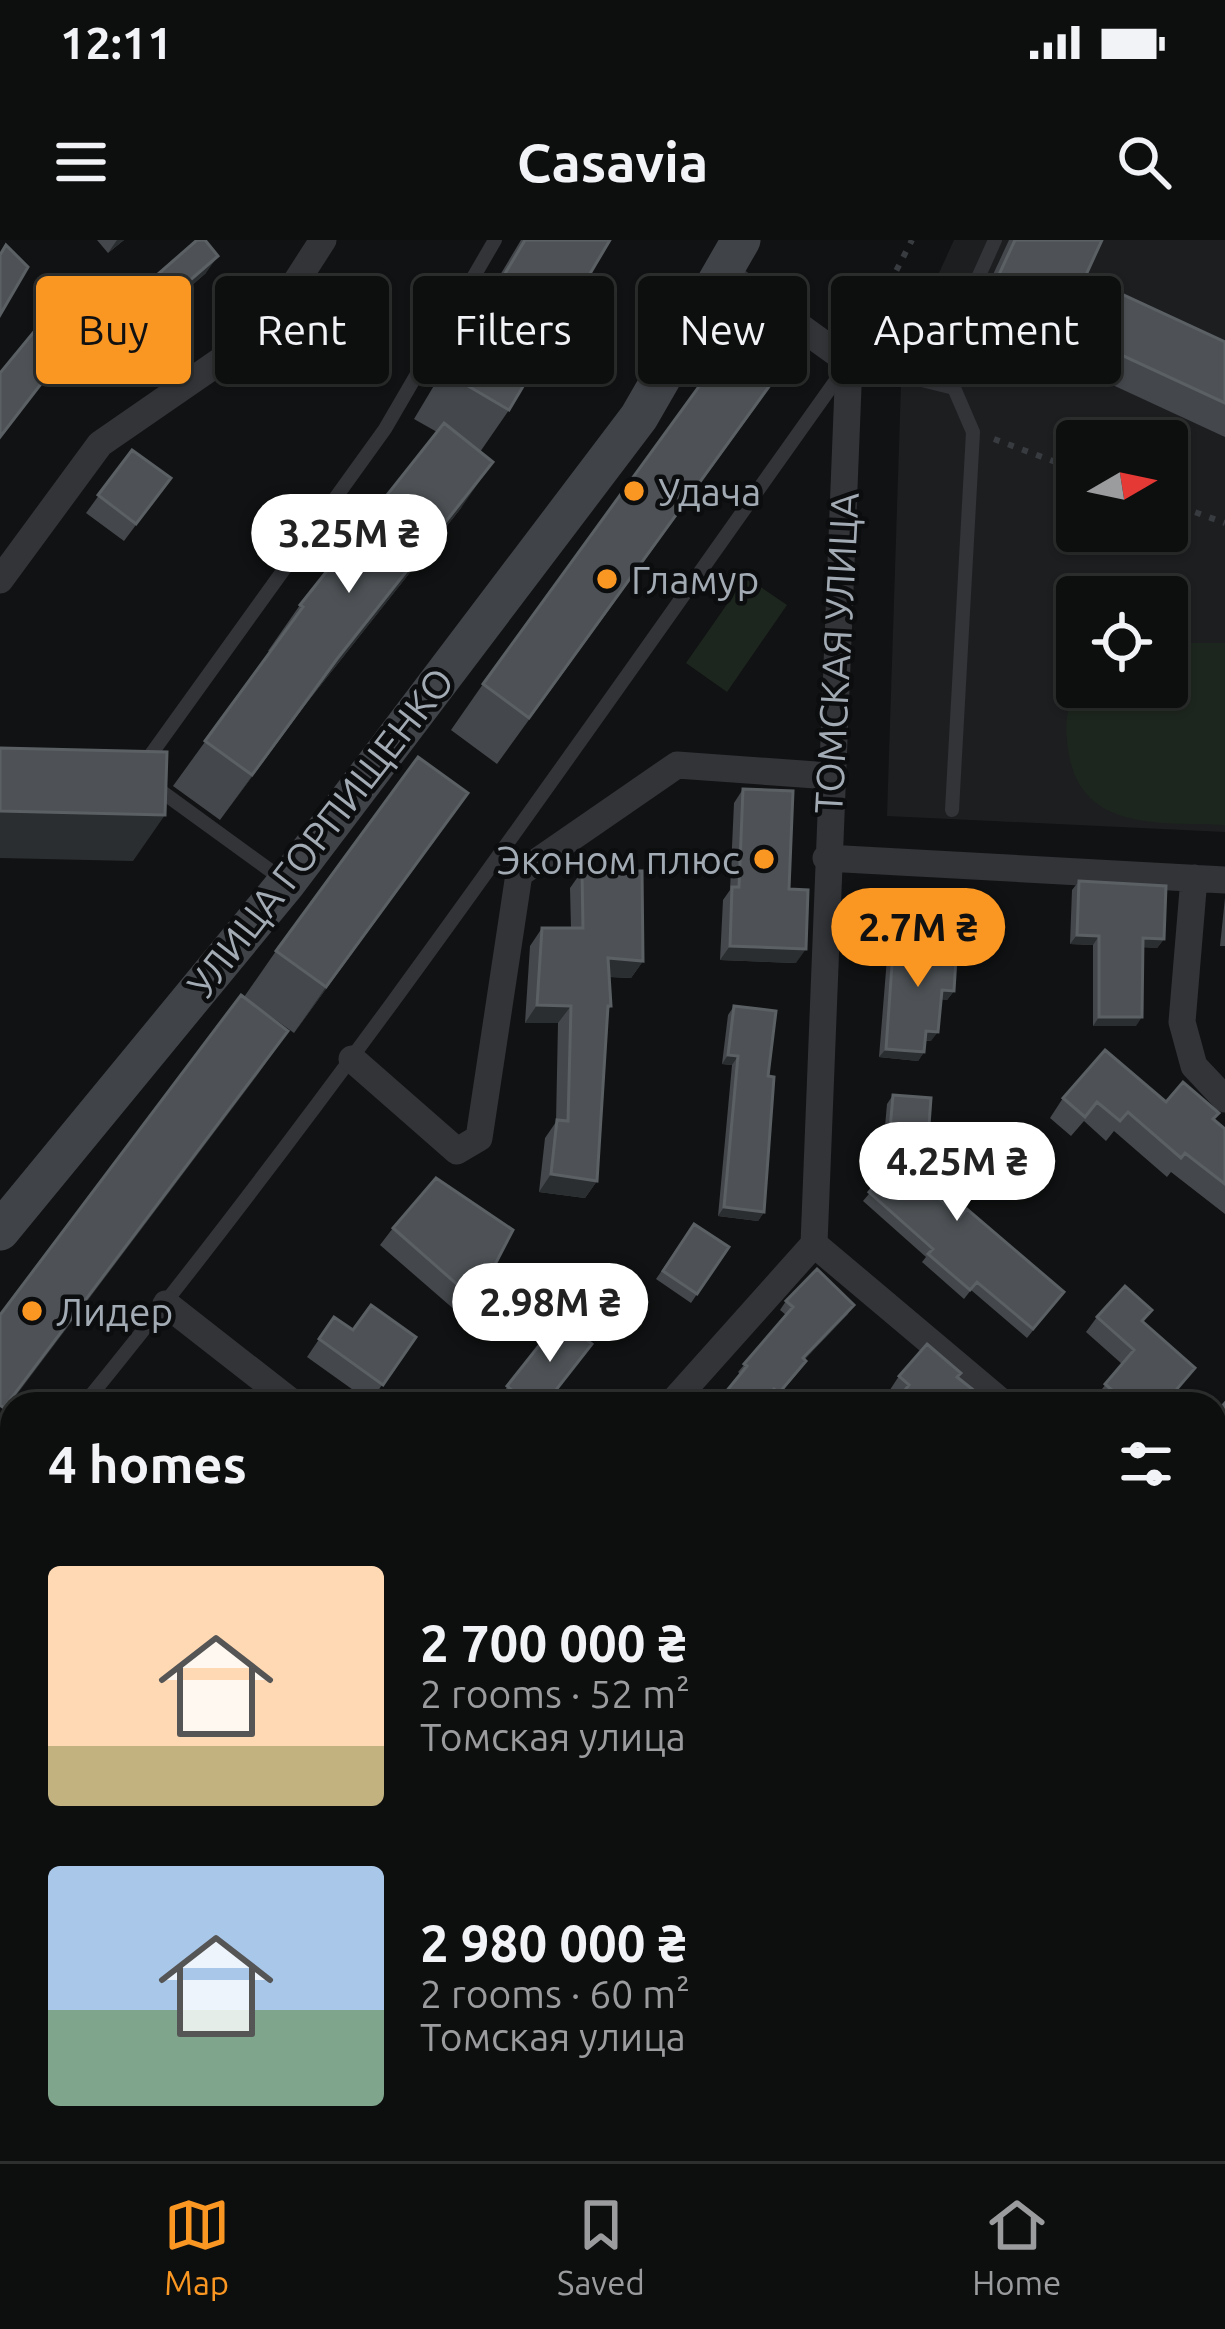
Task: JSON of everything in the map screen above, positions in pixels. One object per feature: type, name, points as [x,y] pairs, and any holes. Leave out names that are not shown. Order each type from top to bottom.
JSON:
[{"type":"main road","name":"УЛИЦА ГОРПИЩЕНКО","points":[[0,1231],[287,882],[639,416],[732,256]]},
{"type":"street","points":[[0,580],[100,444],[265,330],[316,243]]},
{"type":"street","points":[[732,256],[831,346]]},
{"type":"street","name":"ТОМСКАЯ УЛИЦА","points":[[814,1244],[848,384]]},
{"type":"street","points":[[352,1059],[457,1151],[479,1138],[519,874],[677,765],[830,776]]},
{"type":"street","points":[[826,858],[1225,880]]},
{"type":"street","points":[[1194,878],[1182,1022],[1194,1066],[1225,1099]]},
{"type":"street","points":[[681,1392],[814,1244],[990,1392]]},
{"type":"street","points":[[166,1304],[279,1392]]},
{"type":"lane","points":[[287,882],[137,774],[385,430],[495,240]]},
{"type":"lane","points":[[952,810],[973,432],[954,388],[959,320],[995,240]]},
{"type":"lane","points":[[94,1392],[352,1059],[833,384]]},
{"type":"lane","points":[[938,384],[954,388]]},
{"type":"lane","points":[[496,857],[519,874]]},
{"type":"path","points":[[893,276],[912,240]]},
{"type":"path","points":[[973,432],[1056,462]]},
{"type":"path","points":[[1188,510],[1225,523]]},
{"type":"shaded area","points":[[954,240],[1225,240],[1225,832],[887,816],[901,384],[1121,384],[1121,276],[938,276]]},
{"type":"shaded area","points":[[746,577],[787,605],[727,692],[686,663]]},
{"type":"shaded area","points":[[1188,643],[1225,643],[1225,825],[1150,822],[1106,809],[1088,796],[1075,776],[1068,749],[1069,709],[1188,708]]},
{"type":"building","points":[[197,240],[205,240],[218,256],[191,279],[157,275]]},
{"type":"building","points":[[525,240],[610,240],[589,276],[504,276]]},
{"type":"building","points":[[1015,240],[1102,240],[1085,276],[998,276]]},
{"type":"building","points":[[6,245],[28,267],[0,315],[0,255]]},
{"type":"building","points":[[1121,294],[1225,342],[1225,403],[1121,355]]},
{"type":"building","points":[[36,329],[36,384],[41,384],[0,437],[0,373]]},
{"type":"building","points":[[465,384],[524,384],[509,410]]},
{"type":"building","points":[[701,384],[771,384],[529,718],[483,684]]},
{"type":"building","points":[[444,423],[493,462],[252,775],[205,741],[303,607],[300,605]]},
{"type":"building","points":[[132,450],[171,478],[136,524],[98,495]]},
{"type":"building","points":[[0,748],[167,752],[165,815],[0,811]]},
{"type":"building","points":[[418,757],[468,793],[326,987],[276,951]]},
{"type":"building","points":[[743,789],[793,791],[789,889],[808,890],[806,949],[730,946],[732,887],[739,887]]},
{"type":"building","points":[[582,871],[642,871],[643,961],[608,958],[611,1006],[597,1181],[551,1174],[557,1120],[568,1121],[571,1006],[537,1005],[542,928],[583,928]]},
{"type":"building","points":[[1079,881],[1166,886],[1164,939],[1143,938],[1142,1017],[1099,1017],[1099,936],[1077,935]]},
{"type":"building","points":[[894,937],[957,941],[954,991],[942,990],[938,1032],[926,1031],[924,1052],[886,1049]]},
{"type":"building","points":[[241,995],[288,1031],[16,1392],[0,1392],[0,1315]]},
{"type":"building","points":[[734,1006],[776,1011],[768,1076],[774,1077],[764,1212],[724,1207],[738,1056],[728,1055]]},
{"type":"building","points":[[1105,1050],[1166,1102],[1183,1082],[1219,1113],[1213,1119],[1225,1129],[1225,1184],[1185,1153],[1181,1158],[1128,1112],[1120,1121],[1097,1102],[1085,1117],[1063,1098]]},
{"type":"building","points":[[893,1095],[931,1098],[926,1166],[933,1172],[922,1184],[960,1217],[967,1209],[1064,1292],[1033,1329],[977,1282],[970,1290],[928,1254],[933,1249],[869,1192],[912,1142],[889,1141]]},
{"type":"building","points":[[436,1178],[513,1230],[476,1301],[393,1228]]},
{"type":"building","points":[[694,1224],[729,1247],[697,1294],[663,1271]]},
{"type":"building","points":[[817,1269],[854,1305],[803,1358],[806,1361],[780,1392],[726,1392],[793,1307],[786,1301]]},
{"type":"building","points":[[1125,1286],[1152,1310],[1142,1321],[1195,1368],[1174,1392],[1114,1392],[1105,1384],[1134,1350],[1097,1317]]},
{"type":"building","points":[[371,1305],[416,1337],[383,1385],[319,1339],[334,1317],[353,1330]]},
{"type":"building","points":[[560,1319],[592,1344],[554,1392],[514,1392],[507,1386]]},
{"type":"building","points":[[927,1344],[976,1392],[903,1392],[909,1385],[899,1376]]},
{"type":"place","name":"Удача","points":[[634,491]]},
{"type":"place","name":"Гламур","points":[[607,579]]},
{"type":"place","name":"Эконом плюс","points":[[764,859]]},
{"type":"place","name":"Лидер","points":[[32,1311]]}]
